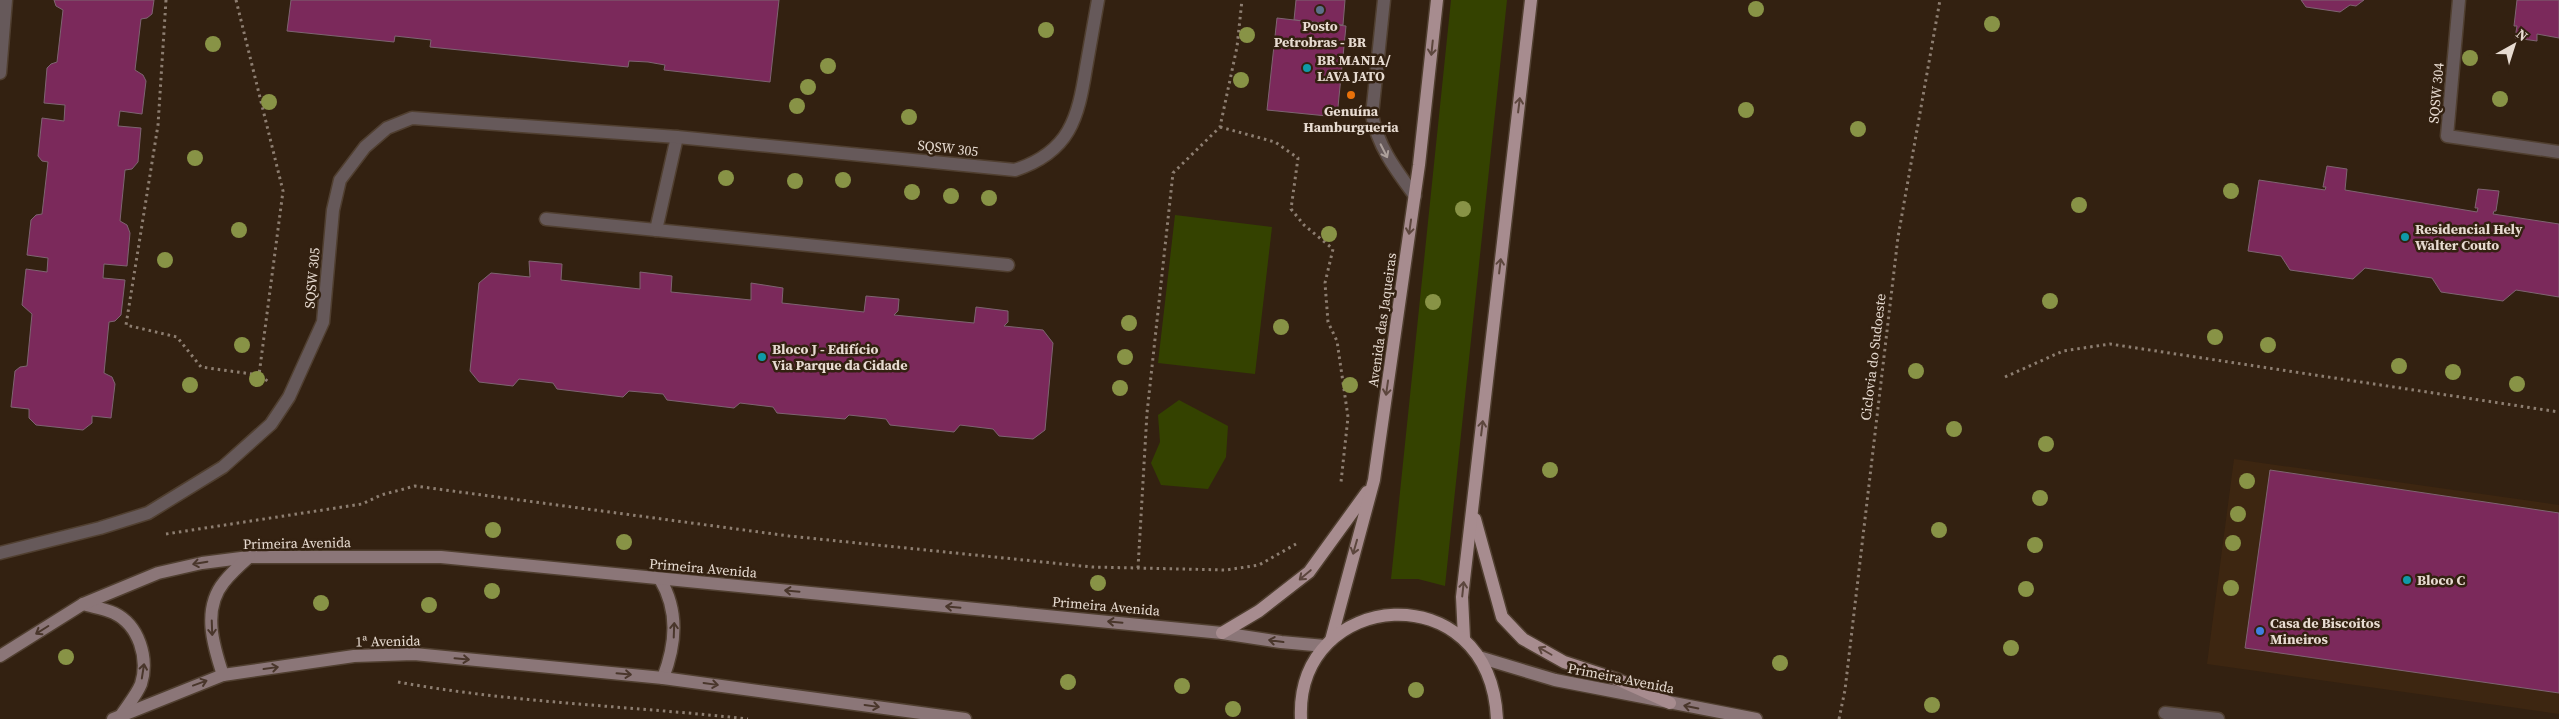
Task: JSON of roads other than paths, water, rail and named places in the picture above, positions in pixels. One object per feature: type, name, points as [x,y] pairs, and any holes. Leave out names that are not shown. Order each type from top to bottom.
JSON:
[{"type":"main road","name":"Avenida das Jaqueiras","points":[[1328,643],[1374,480],[1415,196],[1437,0]]},
{"type":"main road","points":[[1464,638],[1462,597],[1531,0]]},
{"type":"main road","points":[[1222,632],[1259,611],[1309,572],[1374,480]]},
{"type":"main road","points":[[1472,510],[1502,617],[1523,639],[1564,662],[1619,680],[1670,702]]},
{"type":"main road","points":[[223,675],[212,635],[212,607],[223,583],[248,557]]},
{"type":"main road","name":"Primeira Avenida","points":[[83,604],[158,573],[202,563],[248,557],[441,557],[1222,632],[1281,642],[1328,643]]},
{"type":"main road","points":[[660,579],[674,613],[675,632],[669,662],[663,678],[965,719]]},
{"type":"main road","points":[[0,656],[83,604],[114,613],[131,626],[139,641],[144,662],[140,685],[118,717]]},
{"type":"main road","points":[[1301,719],[1304,688],[1311,669],[1328,643],[1364,620],[1385,615],[1406,614],[1427,618],[1446,626],[1464,638],[1482,658],[1496,700],[1498,719]]},
{"type":"main road","name":"1ª Avenida","points":[[118,717],[223,675],[354,656],[414,654],[663,678]]},
{"type":"main road","name":"Primeira Avenida","points":[[1482,658],[1555,680],[1756,719]]},
{"type":"street","points":[[0,72],[6,0]]},
{"type":"street","name":"SQSW 305","points":[[0,553],[100,528],[148,513],[223,467],[271,424],[290,397],[323,322],[333,210],[340,180],[366,147],[387,128],[412,118],[676,137],[1015,170],[1028,165],[1060,144],[1074,122],[1080,101],[1098,0]]},
{"type":"street","points":[[1384,0],[1372,115],[1376,134],[1390,162],[1415,196]]},
{"type":"street","name":"SQSW 304","points":[[2459,0],[2447,136],[2559,152]]},
{"type":"street","points":[[656,230],[676,137]]},
{"type":"street","points":[[546,219],[1008,265]]},
{"type":"street","points":[[2165,713],[2218,719]]},
{"type":"place","name":"Posto Petrobras - BR","points":[[1320,10]]},
{"type":"place","name":"BR MANIA/ LAVA JATO","points":[[1307,68]]},
{"type":"place","name":"Genuína Hamburgueria","points":[[1351,95]]},
{"type":"place","name":"Residencial Hely Walter Couto","points":[[2405,237]]},
{"type":"place","name":"Bloco J - Edifício Via Parque da Cidade","points":[[762,357]]},
{"type":"place","name":"Bloco C","points":[[2407,580]]},
{"type":"place","name":"Casa de Biscoitos Mineiros","points":[[2260,631]]}]
